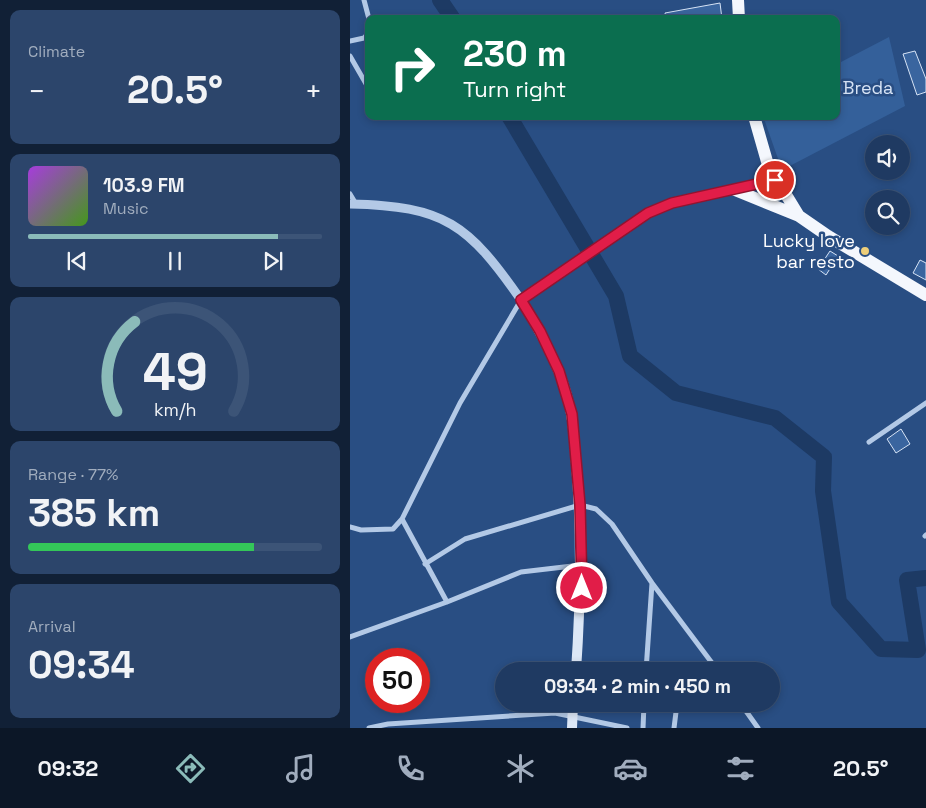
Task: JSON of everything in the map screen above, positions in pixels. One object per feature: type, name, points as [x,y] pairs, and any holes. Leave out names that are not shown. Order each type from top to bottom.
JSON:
[{"type":"main road","points":[[738,0],[739,15]]},
{"type":"main road","points":[[755,120],[768,164],[775,180],[799,216]]},
{"type":"main road","points":[[577,662],[582,565],[580,505],[572,414],[567,393],[540,331],[521,300],[648,213],[672,203],[775,180]]},
{"type":"main road","points":[[735,190],[799,216],[828,236],[926,295]]},
{"type":"main road","points":[[572,712],[572,728]]},
{"type":"street","points":[[364,0],[368,15]]},
{"type":"street","points":[[350,41],[365,37]]},
{"type":"street","points":[[350,56],[365,82]]},
{"type":"street","points":[[350,194],[353,204],[404,207],[439,217],[469,235],[495,263],[521,300],[460,404],[402,519],[393,530],[350,528]]},
{"type":"street","points":[[869,442],[926,402]]},
{"type":"street","points":[[425,564],[465,540],[580,505],[596,509],[603,514],[711,662]]},
{"type":"street","points":[[402,519],[447,602]]},
{"type":"street","points":[[350,637],[447,602],[521,572],[582,565]]},
{"type":"street","points":[[647,662],[652,583]]},
{"type":"street","points":[[643,728],[644,712]]},
{"type":"street","points":[[674,728],[676,712]]},
{"type":"street","points":[[747,712],[758,728]]},
{"type":"street","points":[[369,728],[555,713],[627,728]]},
{"type":"green space","name":"Breda","points":[[889,37],[905,106],[782,170],[764,120],[840,120],[841,62]]},
{"type":"building","points":[[720,3],[722,15],[665,15],[665,13]]},
{"type":"building","points":[[915,51],[926,79],[926,92],[917,95],[903,54]]},
{"type":"building","points":[[830,251],[838,256],[826,275],[818,269]]},
{"type":"building","points":[[920,260],[926,263],[926,280],[913,273]]},
{"type":"building","points":[[901,429],[910,444],[896,453],[887,439]]},
{"type":"waterway","points":[[440,0],[450,15]]},
{"type":"waterway","points":[[511,120],[616,296],[630,356],[676,393],[775,418],[824,457],[823,491],[839,602],[881,649],[918,650],[907,580],[926,578]]},
{"type":"place","name":"Lucky love bar resto","points":[[865,251]]},
{"type":"route","points":[[582,588],[580,505],[572,414],[559,371],[540,331],[521,300],[648,213],[672,203],[775,180]]}]
